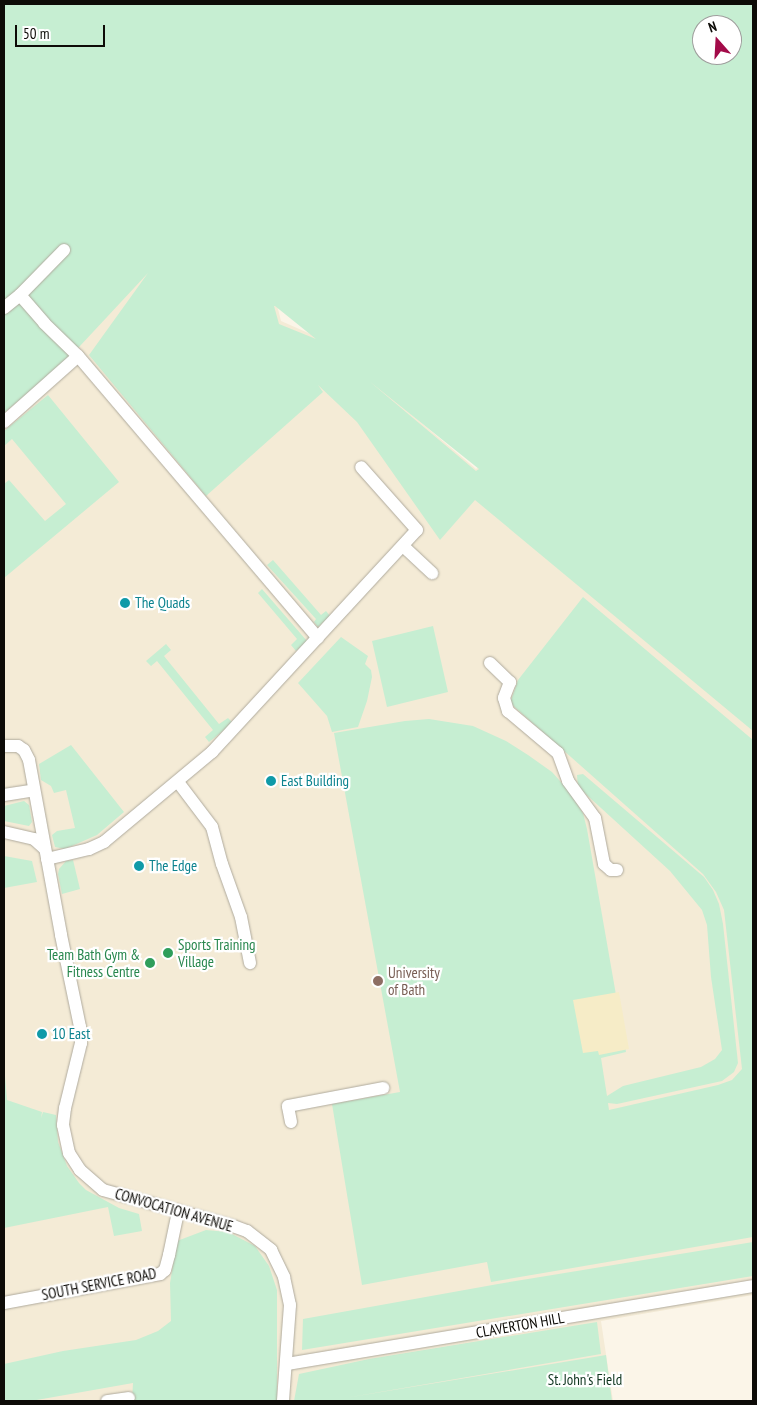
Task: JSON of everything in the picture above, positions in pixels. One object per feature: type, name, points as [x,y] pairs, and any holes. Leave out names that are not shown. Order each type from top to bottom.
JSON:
[{"type":"street","points":[[4,308],[20,295],[64,250]]},
{"type":"street","points":[[20,295],[44,324],[78,356],[318,638]]},
{"type":"street","points":[[4,422],[78,356]]},
{"type":"street","points":[[4,832],[34,839],[46,854],[90,849],[104,842],[212,752],[416,530],[361,467]]},
{"type":"street","points":[[403,546],[432,573]]},
{"type":"street","points":[[490,664],[510,682],[504,698],[508,711],[558,753],[568,781],[595,818],[604,864],[611,870],[617,870]]},
{"type":"street","name":"CONVOCATION AVENUE","points":[[4,746],[18,746],[24,750],[29,760],[80,1027],[81,1043],[65,1108],[63,1125],[67,1147],[80,1170],[103,1190],[248,1232],[271,1250],[278,1261],[290,1298],[283,1401]]},
{"type":"street","points":[[178,782],[212,828],[222,864],[241,917],[250,963]]},
{"type":"street","points":[[4,795],[34,790]]},
{"type":"street","points":[[291,1122],[288,1106],[384,1088]]},
{"type":"street","name":"SOUTH SERVICE ROAD","points":[[4,1303],[160,1274],[165,1270],[178,1212]]},
{"type":"street","name":"CLAVERTON HILL","points":[[287,1364],[753,1286]]},
{"type":"street","points":[[107,1401],[130,1398]]},
{"type":"shaded area","name":"University of Bath","points":[[4,110],[118,174],[273,289],[281,321],[322,339],[476,469],[502,449],[753,667],[753,1295],[601,1321],[613,1401],[4,1401]]},
{"type":"green space","points":[[4,4],[753,4],[753,731],[475,500],[440,540],[357,422],[318,385],[323,392],[206,496],[89,355],[148,273],[66,361],[4,413]],"holes":[[[275,306],[316,339],[279,324]],[[369,381],[479,469],[476,471]]]},
{"type":"green space","points":[[48,395],[119,482],[4,578],[4,484],[9,480],[45,521],[66,504],[12,439],[4,446],[4,431]]},
{"type":"green space","points":[[273,560],[321,615],[326,611],[330,616],[318,627],[314,622],[316,619],[267,565]]},
{"type":"green space","points":[[262,589],[307,641],[296,651],[291,645],[297,639],[258,593]]},
{"type":"green space","points":[[583,597],[753,740],[753,1237],[491,1282],[487,1262],[362,1285],[332,1104],[400,1092],[334,733],[405,721],[429,719],[473,726],[506,741],[528,755],[552,772],[568,790],[583,813],[587,829],[626,1052],[601,1058],[607,1096],[623,1086],[701,1067],[715,1059],[722,1050],[711,977],[707,925],[702,910],[670,871],[578,787],[577,775],[583,774],[704,877],[713,890],[719,904],[723,924],[738,1063],[734,1072],[722,1081],[617,1104],[608,1103],[609,1110],[718,1085],[732,1080],[742,1069],[724,910],[716,892],[703,874],[510,703],[518,680]]},
{"type":"green space","points":[[433,626],[448,692],[387,707],[372,641]]},
{"type":"green space","points":[[341,637],[368,656],[365,664],[371,670],[372,677],[367,701],[358,727],[332,732],[327,716],[298,683]]},
{"type":"green space","points":[[166,644],[171,650],[164,656],[219,724],[228,718],[233,723],[209,742],[205,737],[213,730],[157,661],[151,666],[146,661]]},
{"type":"green space","points":[[71,745],[124,812],[97,835],[65,849],[55,847],[52,835],[57,831],[75,828],[66,790],[54,793],[51,786],[41,780],[39,764]]},
{"type":"green space","points":[[24,801],[29,805],[32,822],[29,826],[4,821],[4,806]]},
{"type":"green space","points":[[4,856],[32,861],[37,882],[4,888]]},
{"type":"green space","points":[[73,860],[80,889],[62,894],[58,874],[59,869],[66,861]]},
{"type":"green space","points":[[5,1076],[7,1100],[42,1112],[41,1118],[43,1112],[56,1115],[58,1142],[67,1166],[79,1183],[86,1190],[119,1208],[139,1214],[142,1231],[114,1236],[108,1207],[4,1228]]},
{"type":"green space","points":[[206,1230],[228,1232],[255,1246],[269,1266],[277,1290],[277,1401],[132,1401],[133,1383],[31,1401],[4,1401],[4,1364],[63,1351],[136,1340],[158,1331],[171,1321],[170,1283],[177,1241]]},
{"type":"green space","points":[[753,1242],[753,1276],[302,1350],[303,1319],[498,1284]]},
{"type":"green space","name":"St. John's Field","points":[[597,1322],[601,1354],[345,1398],[606,1355],[612,1401],[294,1401],[299,1374],[369,1359]]},
{"type":"sand","points":[[619,992],[629,1049],[599,1055],[598,1051],[583,1053],[573,1000]]},
{"type":"place","name":"The Quads","points":[[125,603]]},
{"type":"place","name":"East Building","points":[[271,781]]},
{"type":"place","name":"The Edge","points":[[139,866]]},
{"type":"place","name":"Sports Training Village","points":[[168,953]]},
{"type":"place","name":"Team Bath Gym & Fitness Centre","points":[[150,963]]},
{"type":"place","name":"University of Bath","points":[[378,981]]},
{"type":"place","name":"10 East","points":[[42,1034]]}]
